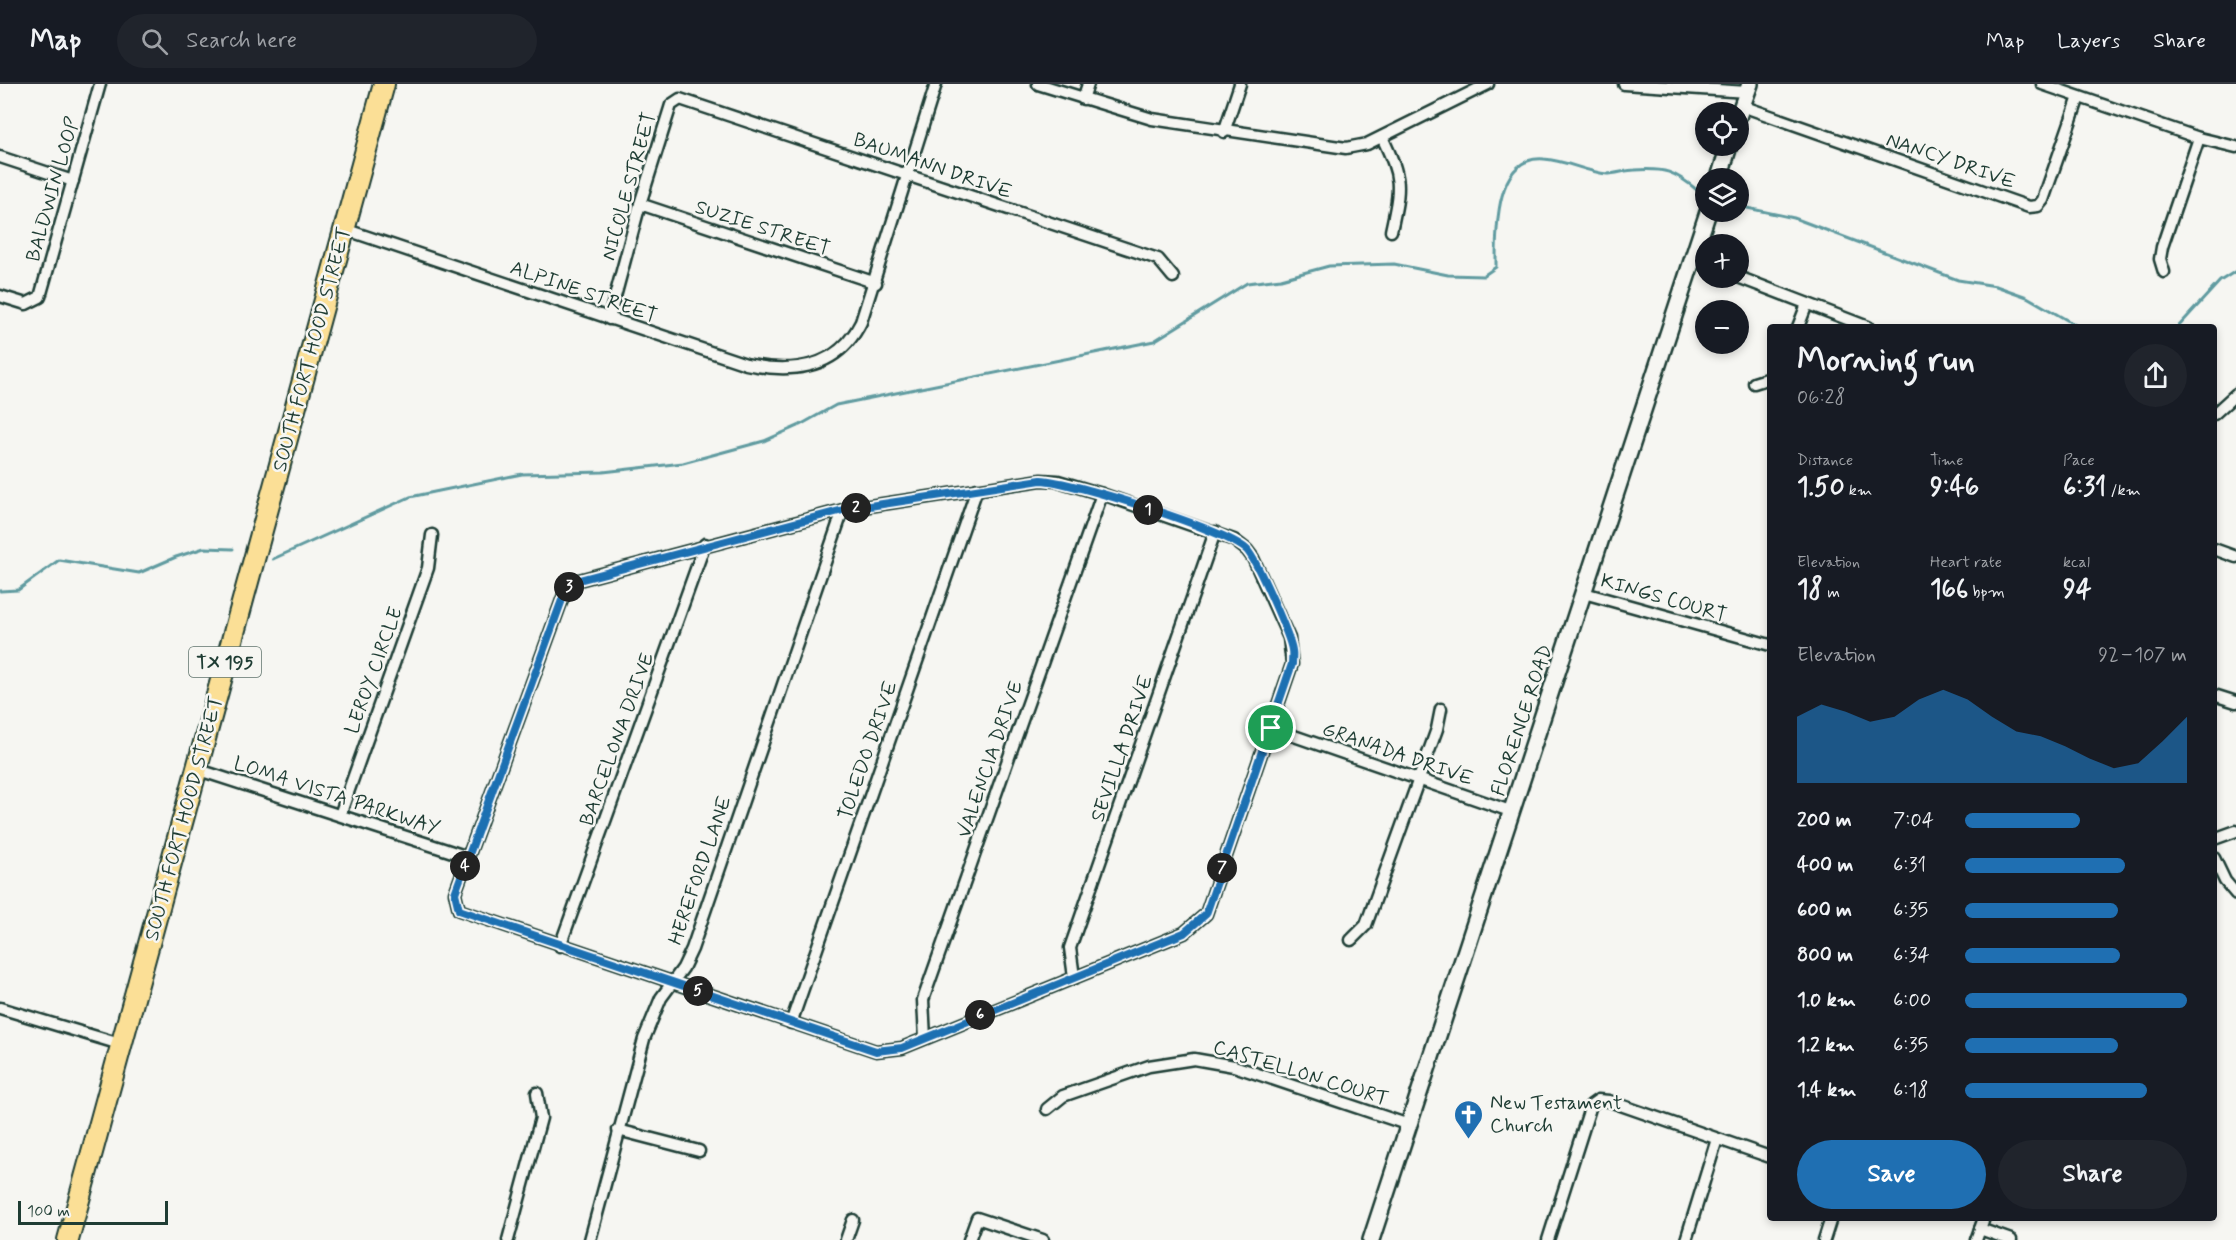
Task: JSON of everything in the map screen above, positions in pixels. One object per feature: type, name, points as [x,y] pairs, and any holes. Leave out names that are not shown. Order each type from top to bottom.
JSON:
[{"type":"highway","name":"SOUTH FORT HOOD STREET","points":[[68,1240],[384,84]]},
{"type":"street","name":"BALDWIN LOOP","points":[[0,296],[27,304],[40,297],[100,84]]},
{"type":"street","name":"ALPINE STREET","points":[[344,230],[746,364],[768,369],[795,369],[816,363],[849,343],[861,322],[876,283],[936,84]]},
{"type":"street","points":[[1038,84],[1132,115],[1331,148],[1356,147],[1488,84]]},
{"type":"street","points":[[1083,99],[1088,84]]},
{"type":"street","points":[[1224,132],[1240,84]]},
{"type":"street","name":"NANCY DRIVE","points":[[1623,84],[1657,85],[1744,100],[2029,207],[2038,206],[2043,200],[2079,97]]},
{"type":"street","points":[[2042,84],[2199,138],[2236,147]]},
{"type":"street","name":"BAUMANN DRIVE","points":[[675,100],[680,99],[1158,259],[1173,277]]},
{"type":"street","name":"NICOLE STREET","points":[[609,319],[640,204],[671,105],[675,100]]},
{"type":"street","points":[[1382,136],[1397,168],[1399,180],[1391,231]]},
{"type":"street","points":[[2164,272],[2160,259],[2162,247],[2199,138]]},
{"type":"street","points":[[0,157],[73,181]]},
{"type":"street","name":"SUZIE STREET","points":[[640,204],[876,283]]},
{"type":"street","name":"FLORENCE ROAD","points":[[1371,1240],[1584,593],[1695,274]]},
{"type":"street","points":[[1749,281],[1860,324]]},
{"type":"street","points":[[1799,324],[1807,304]]},
{"type":"street","points":[[1754,383],[1767,379]]},
{"type":"street","points":[[2217,411],[2236,394]]},
{"type":"street","points":[[1041,480],[1058,481],[1102,494],[1215,532],[1247,550],[1291,644],[1292,664],[1206,914],[1184,933],[902,1048],[876,1051],[459,910],[455,893],[468,857],[566,589],[579,580],[705,544],[843,510],[1041,480]]},
{"type":"street","name":"TOLEDO DRIVE","points":[[791,1023],[977,489]]},
{"type":"street","name":"VALENCIA DRIVE","points":[[924,1038],[923,1000],[1102,494]]},
{"type":"street","name":"HEREFORD LANE","points":[[590,1240],[644,1039],[661,998],[673,983],[692,949],[843,510]]},
{"type":"street","name":"SEVILLA DRIVE","points":[[1074,977],[1070,948],[1215,532]]},
{"type":"street","name":"LEROY CIRCLE","points":[[340,815],[428,568],[432,535]]},
{"type":"street","name":"BARCELONA DRIVE","points":[[560,946],[705,544]]},
{"type":"street","points":[[2217,550],[2236,557]]},
{"type":"street","name":"KINGS COURT","points":[[1584,593],[1767,644]]},
{"type":"street","points":[[2217,696],[2236,702]]},
{"type":"street","points":[[1351,940],[1366,925],[1437,729],[1442,709]]},
{"type":"street","name":"GRANADA DRIVE","points":[[1271,728],[1513,812]]},
{"type":"street","name":"LOMA VISTA PARKWAY","points":[[196,768],[468,857]]},
{"type":"street","points":[[2217,838],[2236,831]]},
{"type":"street","points":[[2217,864],[2236,894]]},
{"type":"street","points":[[0,1008],[120,1044]]},
{"type":"street","name":"CASTELLON COURT","points":[[1047,1108],[1063,1096],[1149,1065],[1194,1059],[1234,1066],[1409,1125]]},
{"type":"street","points":[[508,1240],[541,1118],[537,1093]]},
{"type":"street","points":[[1548,1240],[1592,1105],[1598,1100],[1609,1101],[1767,1155]]},
{"type":"street","points":[[618,1130],[699,1151]]},
{"type":"street","points":[[1686,1240],[1717,1139]]},
{"type":"street","points":[[969,1240],[976,1218],[1043,1240]]},
{"type":"street","points":[[846,1240],[853,1220]]},
{"type":"street","points":[[1824,1240],[1830,1221]]},
{"type":"street","points":[[1978,1235],[2012,1240]]},
{"type":"waterway","points":[[273,559],[410,497],[522,474],[603,472],[683,463],[764,441],[836,405],[1154,341],[1247,283],[1281,279],[1329,266],[1394,264],[1448,275],[1483,276],[1496,267],[1498,217],[1507,182],[1515,169],[1528,161],[1552,160],[1607,174],[1632,170],[1662,170],[1675,175],[1695,189]]},
{"type":"waterway","points":[[1749,208],[1794,218],[1958,280],[1996,286],[2027,297],[2074,324]]},
{"type":"waterway","points":[[2181,324],[2220,281],[2236,271]]},
{"type":"waterway","points":[[0,591],[18,590],[59,560],[139,573],[204,548],[233,549]]},
{"type":"place","name":"New Testament Church","points":[[1469,1140]]},
{"type":"route","points":[[1041,480],[1058,481],[1234,540],[1247,550],[1252,558],[1289,638],[1292,650],[1292,664],[1271,728],[1206,914],[1196,924],[1184,933],[902,1048],[876,1051],[560,946],[459,910],[455,893],[566,589],[579,580],[705,544],[843,510],[1041,480]]}]
